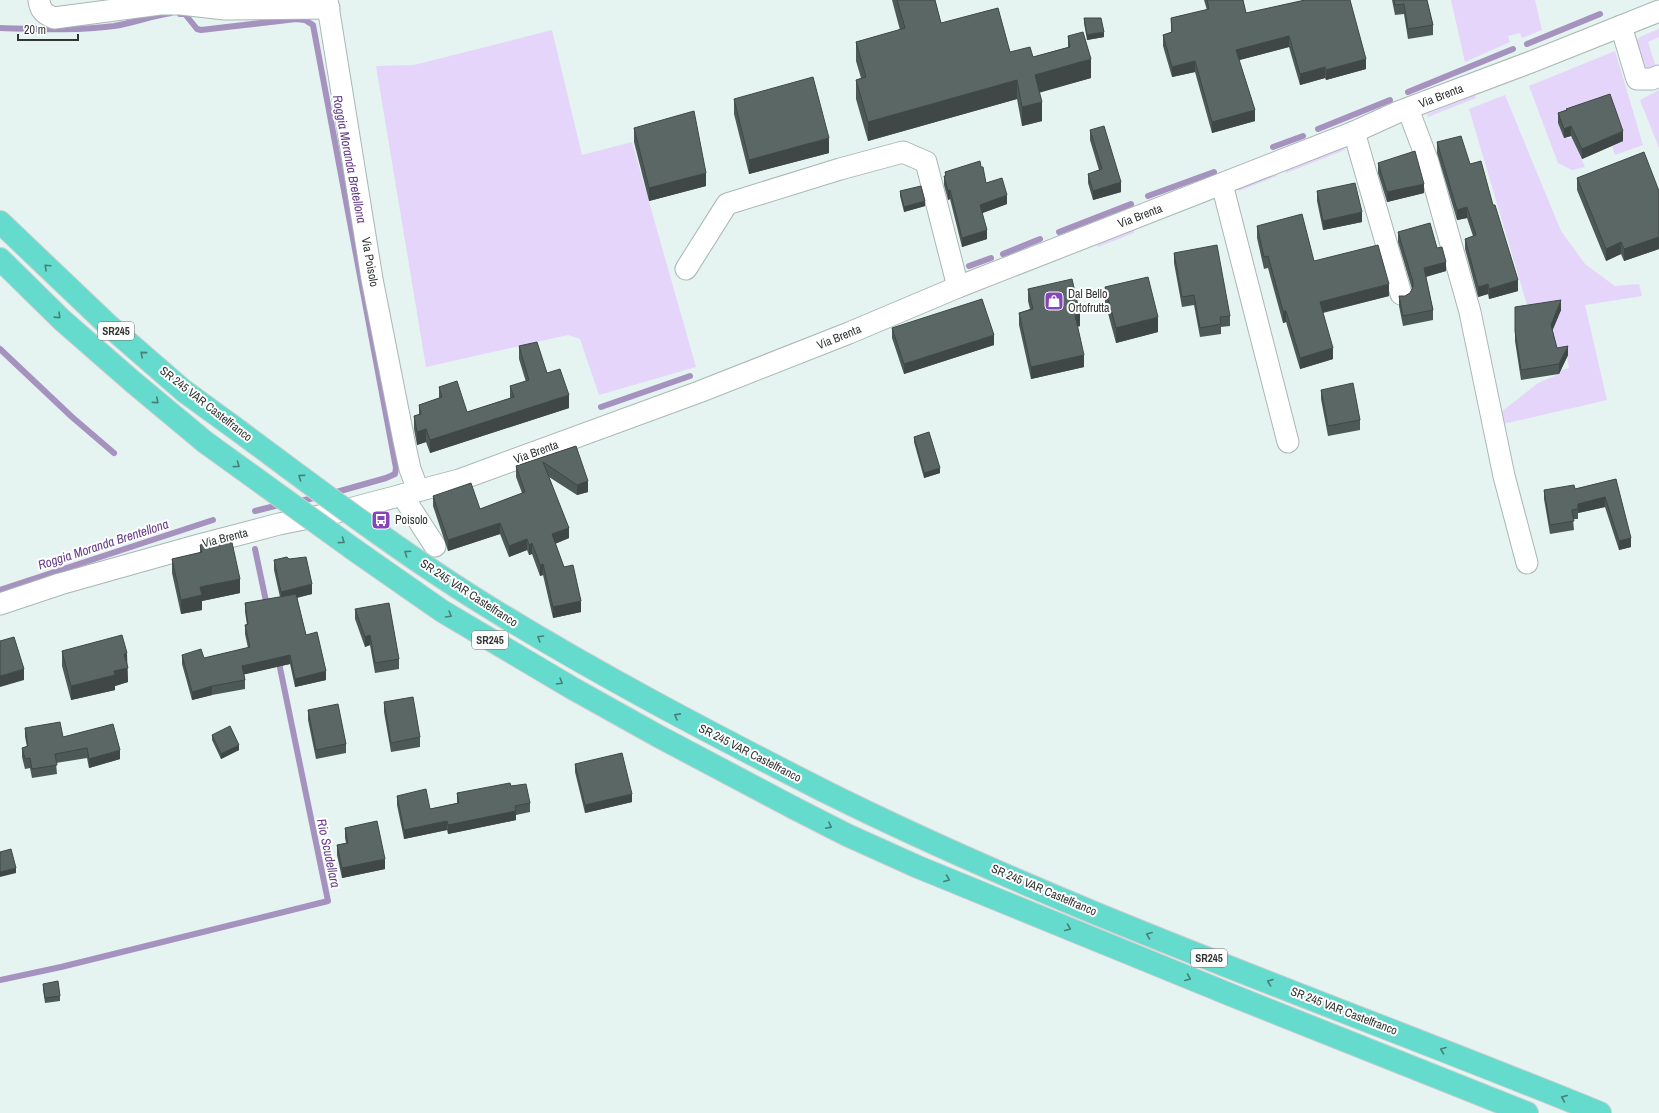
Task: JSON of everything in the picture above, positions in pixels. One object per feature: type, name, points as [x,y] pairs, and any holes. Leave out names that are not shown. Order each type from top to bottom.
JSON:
[{"type":"highway","name":"SR 245 VAR Castelfranco","points":[[0,222],[118,333],[184,391],[379,534],[486,606],[583,664],[673,713],[824,791],[938,846],[1138,930],[1600,1113]]},
{"type":"highway","name":"SR245","points":[[0,259],[62,320],[205,442],[442,611],[572,688],[664,740],[847,835],[918,867],[1236,997],[1527,1113]]},
{"type":"street","name":"Via Poisolo","points":[[39,0],[40,9],[54,18],[160,4],[181,4],[225,9],[328,4],[372,279],[410,469],[410,493],[435,546]]},
{"type":"street","name":"Via Brenta","points":[[0,604],[60,584],[194,546],[279,524],[334,513],[458,480],[699,392],[849,333],[958,287],[1659,11]]},
{"type":"street","points":[[1621,26],[1637,79],[1652,79],[1659,76]]},
{"type":"street","points":[[1408,109],[1428,162],[1470,312],[1504,476],[1527,563]]},
{"type":"street","points":[[1354,132],[1400,294]]},
{"type":"street","points":[[686,269],[727,204],[840,169],[903,152],[926,162],[958,287]]},
{"type":"street","points":[[1226,182],[1288,442]]},
{"type":"shaded area","points":[[1451,0],[1535,0],[1542,30],[1522,38],[1520,33],[1508,36],[1510,42],[1465,62]]},
{"type":"shaded area","points":[[1659,29],[1659,37],[1648,42],[1658,73],[1642,71],[1634,42],[1642,36]]},
{"type":"shaded area","points":[[552,30],[582,155],[632,142],[696,367],[599,395],[580,339],[568,335],[426,367],[376,66],[414,65]]},
{"type":"shaded area","points":[[1615,51],[1643,145],[1615,155],[1612,146],[1623,141],[1610,104],[1564,138],[1572,138],[1585,167],[1572,170],[1558,163],[1529,86]]},
{"type":"shaded area","points":[[1659,90],[1659,148],[1640,100]]},
{"type":"shaded area","points":[[1475,95],[1476,98],[1428,117],[1427,114]]},
{"type":"shaded area","points":[[1505,95],[1561,231],[1585,264],[1615,286],[1639,284],[1642,296],[1585,305],[1607,400],[1503,424],[1501,412],[1538,383],[1559,374],[1561,370],[1569,368],[1567,356],[1557,358],[1530,315],[1469,109]]},
{"type":"shaded area","points":[[1344,147],[1345,150],[1286,173],[1285,170]]},
{"type":"shaded area","points":[[1276,174],[1277,176],[1239,191],[1238,189]]},
{"type":"shaded area","points":[[1134,230],[1134,233],[1098,247],[1097,245]]},
{"type":"building","points":[[897,0],[935,0],[941,23],[998,8],[1010,52],[1030,47],[1033,57],[1070,47],[1068,36],[1083,32],[1091,59],[1035,75],[1042,102],[1022,107],[1017,80],[868,122],[856,80],[866,77],[856,42],[905,28]]},
{"type":"building","points":[[1207,0],[1243,0],[1246,13],[1305,0],[1350,0],[1366,59],[1326,70],[1325,67],[1300,74],[1289,36],[1236,50],[1255,110],[1212,122],[1195,61],[1172,67],[1163,35],[1172,32],[1171,18],[1209,9]]},
{"type":"building","points":[[1394,0],[1427,0],[1433,25],[1408,29],[1404,4],[1395,5]]},
{"type":"building","points":[[1084,18],[1101,18],[1104,32],[1087,35]]},
{"type":"building","points":[[813,77],[829,138],[749,160],[734,99]]},
{"type":"building","points":[[1610,94],[1623,131],[1582,149],[1571,126],[1564,129],[1558,113]]},
{"type":"building","points":[[694,111],[706,173],[649,188],[634,128]]},
{"type":"building","points":[[1104,126],[1121,182],[1093,191],[1088,174],[1102,169],[1090,130]]},
{"type":"building","points":[[1461,136],[1470,164],[1481,161],[1493,205],[1495,205],[1518,280],[1489,289],[1488,284],[1478,287],[1465,239],[1476,235],[1467,207],[1457,210],[1437,142]]},
{"type":"building","points":[[1415,151],[1424,184],[1387,192],[1378,163]]},
{"type":"building","points":[[1644,152],[1659,191],[1659,237],[1624,249],[1621,242],[1606,249],[1577,178]]},
{"type":"building","points":[[980,161],[981,167],[983,167],[986,183],[1002,178],[1007,195],[980,205],[987,230],[962,238],[950,190],[948,191],[944,176],[946,176],[945,172]]},
{"type":"building","points":[[1355,183],[1362,212],[1323,221],[1317,191]]},
{"type":"building","points":[[921,186],[925,201],[904,207],[900,191]]},
{"type":"building","points":[[1302,214],[1314,261],[1378,245],[1389,284],[1320,302],[1333,348],[1300,358],[1286,311],[1283,311],[1268,256],[1264,257],[1257,226]]},
{"type":"building","points":[[1430,223],[1437,248],[1442,247],[1446,262],[1424,268],[1433,310],[1403,316],[1399,296],[1405,296],[1410,293],[1413,287],[1413,282],[1398,232]]},
{"type":"building","points":[[1217,245],[1230,316],[1220,317],[1221,324],[1200,328],[1194,295],[1182,297],[1174,253]]},
{"type":"building","points":[[1148,277],[1158,317],[1116,328],[1105,287]]},
{"type":"building","points":[[1072,279],[1080,314],[1075,315],[1084,355],[1031,367],[1019,313],[1033,309],[1028,289]]},
{"type":"building","points":[[982,299],[994,335],[904,364],[892,328]]},
{"type":"building","points":[[1561,300],[1551,325],[1557,348],[1568,346],[1559,364],[1521,370],[1515,331],[1515,307]]},
{"type":"building","points":[[537,342],[547,373],[560,369],[569,395],[430,440],[426,429],[417,432],[414,416],[421,414],[419,405],[442,397],[439,387],[457,381],[467,412],[514,397],[510,386],[529,380],[519,346]]},
{"type":"building","points":[[1353,383],[1360,420],[1328,426],[1321,390]]},
{"type":"building","points":[[929,432],[940,468],[924,473],[914,437]]},
{"type":"building","points":[[576,446],[588,481],[577,485],[543,462],[569,528],[552,534],[564,567],[573,565],[581,601],[553,607],[543,564],[540,565],[532,543],[529,545],[527,539],[509,546],[500,523],[448,540],[433,496],[471,483],[480,509],[525,492],[516,466]]},
{"type":"building","points":[[1616,479],[1631,538],[1619,541],[1605,497],[1578,504],[1578,509],[1572,510],[1574,521],[1550,525],[1544,490],[1574,485],[1575,489]]},
{"type":"building","points":[[231,538],[240,579],[200,587],[202,595],[181,600],[172,559],[202,552],[200,545]]},
{"type":"building","points":[[287,557],[289,559],[306,557],[312,584],[281,592],[274,560]]},
{"type":"building","points":[[296,594],[306,635],[317,632],[326,671],[295,679],[290,655],[242,666],[245,680],[212,686],[192,692],[182,655],[201,649],[204,658],[250,647],[245,625],[248,624],[245,603]]},
{"type":"building","points":[[389,603],[399,659],[375,663],[370,635],[365,637],[355,609]]},
{"type":"building","points":[[122,635],[127,653],[124,654],[128,668],[114,671],[115,675],[71,686],[62,651]]},
{"type":"building","points":[[14,637],[24,669],[0,676],[0,641]]},
{"type":"building","points":[[413,697],[420,737],[391,743],[384,702]]},
{"type":"building","points":[[338,704],[346,744],[316,750],[308,710]]},
{"type":"building","points":[[60,722],[63,737],[113,724],[120,750],[89,759],[87,748],[55,754],[57,765],[32,769],[30,758],[25,759],[22,748],[28,746],[25,728]]},
{"type":"building","points":[[230,726],[239,745],[221,754],[212,735]]},
{"type":"building","points":[[622,753],[632,794],[585,805],[575,764]]},
{"type":"building","points":[[510,783],[511,786],[526,784],[530,803],[515,806],[516,811],[448,825],[447,821],[404,830],[397,796],[426,789],[430,809],[459,803],[457,793]]},
{"type":"building","points":[[377,821],[385,859],[342,868],[337,845],[348,843],[345,828]]},
{"type":"building","points":[[11,849],[16,868],[0,872],[0,852]]},
{"type":"building","points":[[58,981],[60,996],[45,998],[43,984]]},
{"type":"waterway","name":"Roggia Moranda Bretellona","points":[[0,28],[100,28],[121,25],[171,13]]},
{"type":"waterway","name":"Roggia Moranda Bretellona","points":[[180,14],[185,14],[197,29],[201,30],[296,19],[305,20],[313,25],[396,468],[395,474],[386,478],[333,493]]},
{"type":"waterway","points":[[1527,44],[1600,14]]},
{"type":"waterway","points":[[1408,92],[1513,49]]},
{"type":"waterway","points":[[1318,129],[1390,100]]},
{"type":"waterway","points":[[1273,147],[1303,136]]},
{"type":"waterway","points":[[1148,196],[1214,172]]},
{"type":"waterway","points":[[1059,232],[1131,204]]},
{"type":"waterway","points":[[1003,254],[1040,239]]},
{"type":"waterway","points":[[969,266],[991,258]]},
{"type":"waterway","points":[[0,349],[72,417],[114,453]]},
{"type":"waterway","points":[[601,407],[690,376]]},
{"type":"waterway","name":"Roggia Moranda Bretellona","points":[[296,502],[318,497]]},
{"type":"waterway","name":"Roggia Moranda Bretellona","points":[[255,511],[283,504]]},
{"type":"waterway","name":"Roggia Moranda Brentellona","points":[[0,590],[213,520]]},
{"type":"waterway","name":"Rio Scudellara","points":[[255,549],[267,606]]},
{"type":"waterway","name":"Rio Scudellara","points":[[0,980],[61,967],[328,901],[278,658]]},
{"type":"place","name":"Dal Bello Ortofrutta","points":[[1054,301]]},
{"type":"place","name":"Poisolo","points":[[381,520]]}]
